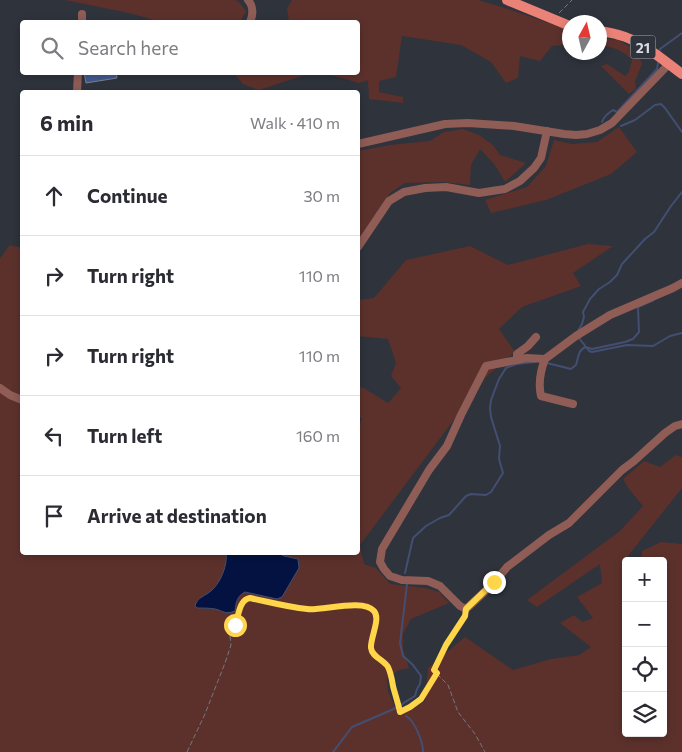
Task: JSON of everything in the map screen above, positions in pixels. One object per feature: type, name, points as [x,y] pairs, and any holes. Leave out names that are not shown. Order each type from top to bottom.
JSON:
[{"type":"main road","points":[[507,0],[562,23]]},
{"type":"main road","name":"21","points":[[607,32],[630,39],[682,74]]},
{"type":"street","points":[[248,0],[252,9],[250,20]]},
{"type":"street","points":[[360,144],[444,124],[468,123],[514,126],[576,135],[587,134],[600,130],[612,123],[668,65]]},
{"type":"street","points":[[77,90],[78,75]]},
{"type":"street","points":[[360,244],[389,201],[404,192],[446,187],[479,193],[506,189],[520,181],[534,168],[541,158],[547,131]]},
{"type":"street","points":[[574,404],[541,396],[539,386],[544,362],[578,335],[610,315],[682,283]]},
{"type":"street","points":[[517,360],[517,354],[536,337]]},
{"type":"street","points":[[544,362],[527,358],[486,366],[447,446],[429,470],[382,549],[380,562],[390,576],[402,580],[428,581],[440,586],[460,606],[466,609],[507,567],[549,535],[569,523],[622,470],[665,434],[682,424]]},
{"type":"street","points":[[0,388],[20,399]]},
{"type":"path","points":[[553,19],[572,0]]},
{"type":"path","points":[[187,752],[205,714],[225,663],[231,645],[230,626],[235,625],[242,601],[246,598],[309,610],[351,605],[365,606],[375,612],[377,617],[371,648],[373,654],[385,663],[390,670],[400,712],[421,699],[437,673]]},
{"type":"path","points":[[466,609],[465,616],[446,645],[434,670],[448,685],[458,712],[475,734],[485,752]]},
{"type":"shaded area","points":[[65,0],[235,0],[246,11],[241,20],[154,20]]},
{"type":"shaded area","points":[[292,0],[478,0],[562,28],[562,45],[552,46],[540,61],[520,56],[518,78],[506,83],[491,62],[461,45],[402,36],[396,77],[379,81],[379,92],[403,97],[403,103],[369,99],[368,80],[359,83],[331,75],[360,75],[360,20],[289,20],[287,8]]},
{"type":"shaded area","points":[[607,39],[618,40],[636,50],[642,64],[635,81],[636,89],[629,94],[601,66],[607,64],[625,76],[629,72],[632,60],[625,54],[607,47]]},
{"type":"shaded area","points":[[236,75],[305,75],[259,90],[243,84]]},
{"type":"shaded area","points":[[619,127],[637,152],[611,174],[546,200],[491,213],[485,200],[527,187],[546,166],[554,140],[572,144],[597,142]]},
{"type":"shaded area","points":[[463,129],[479,135],[493,145],[500,155],[526,163],[505,182],[495,165],[480,149],[471,165],[470,185],[443,182],[405,183],[390,193],[360,237],[360,151],[430,141],[444,132]]},
{"type":"shaded area","points":[[588,244],[613,246],[573,273],[581,286],[522,307],[499,329],[515,352],[486,377],[360,545],[360,424],[362,418],[360,417],[360,388],[362,387],[388,403],[401,388],[391,376],[396,363],[388,339],[360,336],[360,300],[374,298],[406,260],[470,246],[508,265]]},
{"type":"shaded area","points":[[10,245],[20,248],[20,555],[226,555],[225,567],[221,578],[212,590],[199,599],[198,608],[215,609],[229,613],[235,611],[237,600],[245,592],[277,599],[298,559],[282,555],[360,555],[360,545],[364,564],[376,568],[390,584],[425,588],[439,592],[449,603],[411,619],[403,634],[403,649],[409,668],[399,670],[387,678],[388,691],[399,716],[425,701],[428,668],[465,637],[513,670],[551,659],[579,655],[591,647],[560,623],[574,615],[582,622],[593,618],[577,597],[602,583],[600,564],[537,607],[527,600],[620,531],[643,506],[623,479],[644,461],[660,467],[676,455],[682,457],[682,488],[627,557],[622,557],[622,737],[667,737],[667,557],[641,557],[642,551],[661,542],[682,544],[682,752],[0,752],[0,258]]},
{"type":"shaded area","points":[[226,555],[282,555],[298,559],[299,568],[282,597],[277,599],[245,592],[239,597],[236,602],[235,611],[232,612],[227,613],[213,609],[197,608],[195,606],[198,601],[215,587],[221,578]]},
{"type":"building","points":[[85,75],[116,75],[117,78],[86,83]]},
{"type":"waterway","points":[[660,50],[682,33]]},
{"type":"waterway","points":[[602,122],[611,111],[617,112],[657,69],[658,63]]},
{"type":"waterway","points":[[621,126],[635,120],[655,105],[661,104],[682,132]]},
{"type":"waterway","points":[[578,331],[584,317],[583,312],[590,299],[617,275],[622,264],[654,232],[682,192]]},
{"type":"waterway","points":[[586,347],[592,349],[633,339],[639,332],[638,307],[654,300]]},
{"type":"waterway","points":[[586,347],[592,352],[627,345],[653,346],[670,336],[682,333]]},
{"type":"waterway","points":[[547,363],[571,369],[576,365],[580,352],[586,347],[579,338]]},
{"type":"waterway","points":[[405,573],[413,538],[426,526],[449,515],[466,496],[471,494],[486,495],[491,492],[503,473],[499,459],[500,446],[491,417],[491,400],[499,379],[506,368],[517,364],[535,362]]},
{"type":"waterway","points":[[400,706],[415,696],[421,676],[403,656],[400,643],[407,584]]},
{"type":"waterway","points":[[333,752],[352,727],[396,708]]},
{"type":"waterway","points":[[406,716],[418,732],[423,752]]},
{"type":"route","points":[[235,625],[242,601],[246,598],[309,610],[351,605],[370,608],[377,617],[371,648],[373,654],[385,663],[390,670],[400,712],[421,699],[437,673],[434,670],[446,645],[465,616],[466,609],[494,582]]}]
